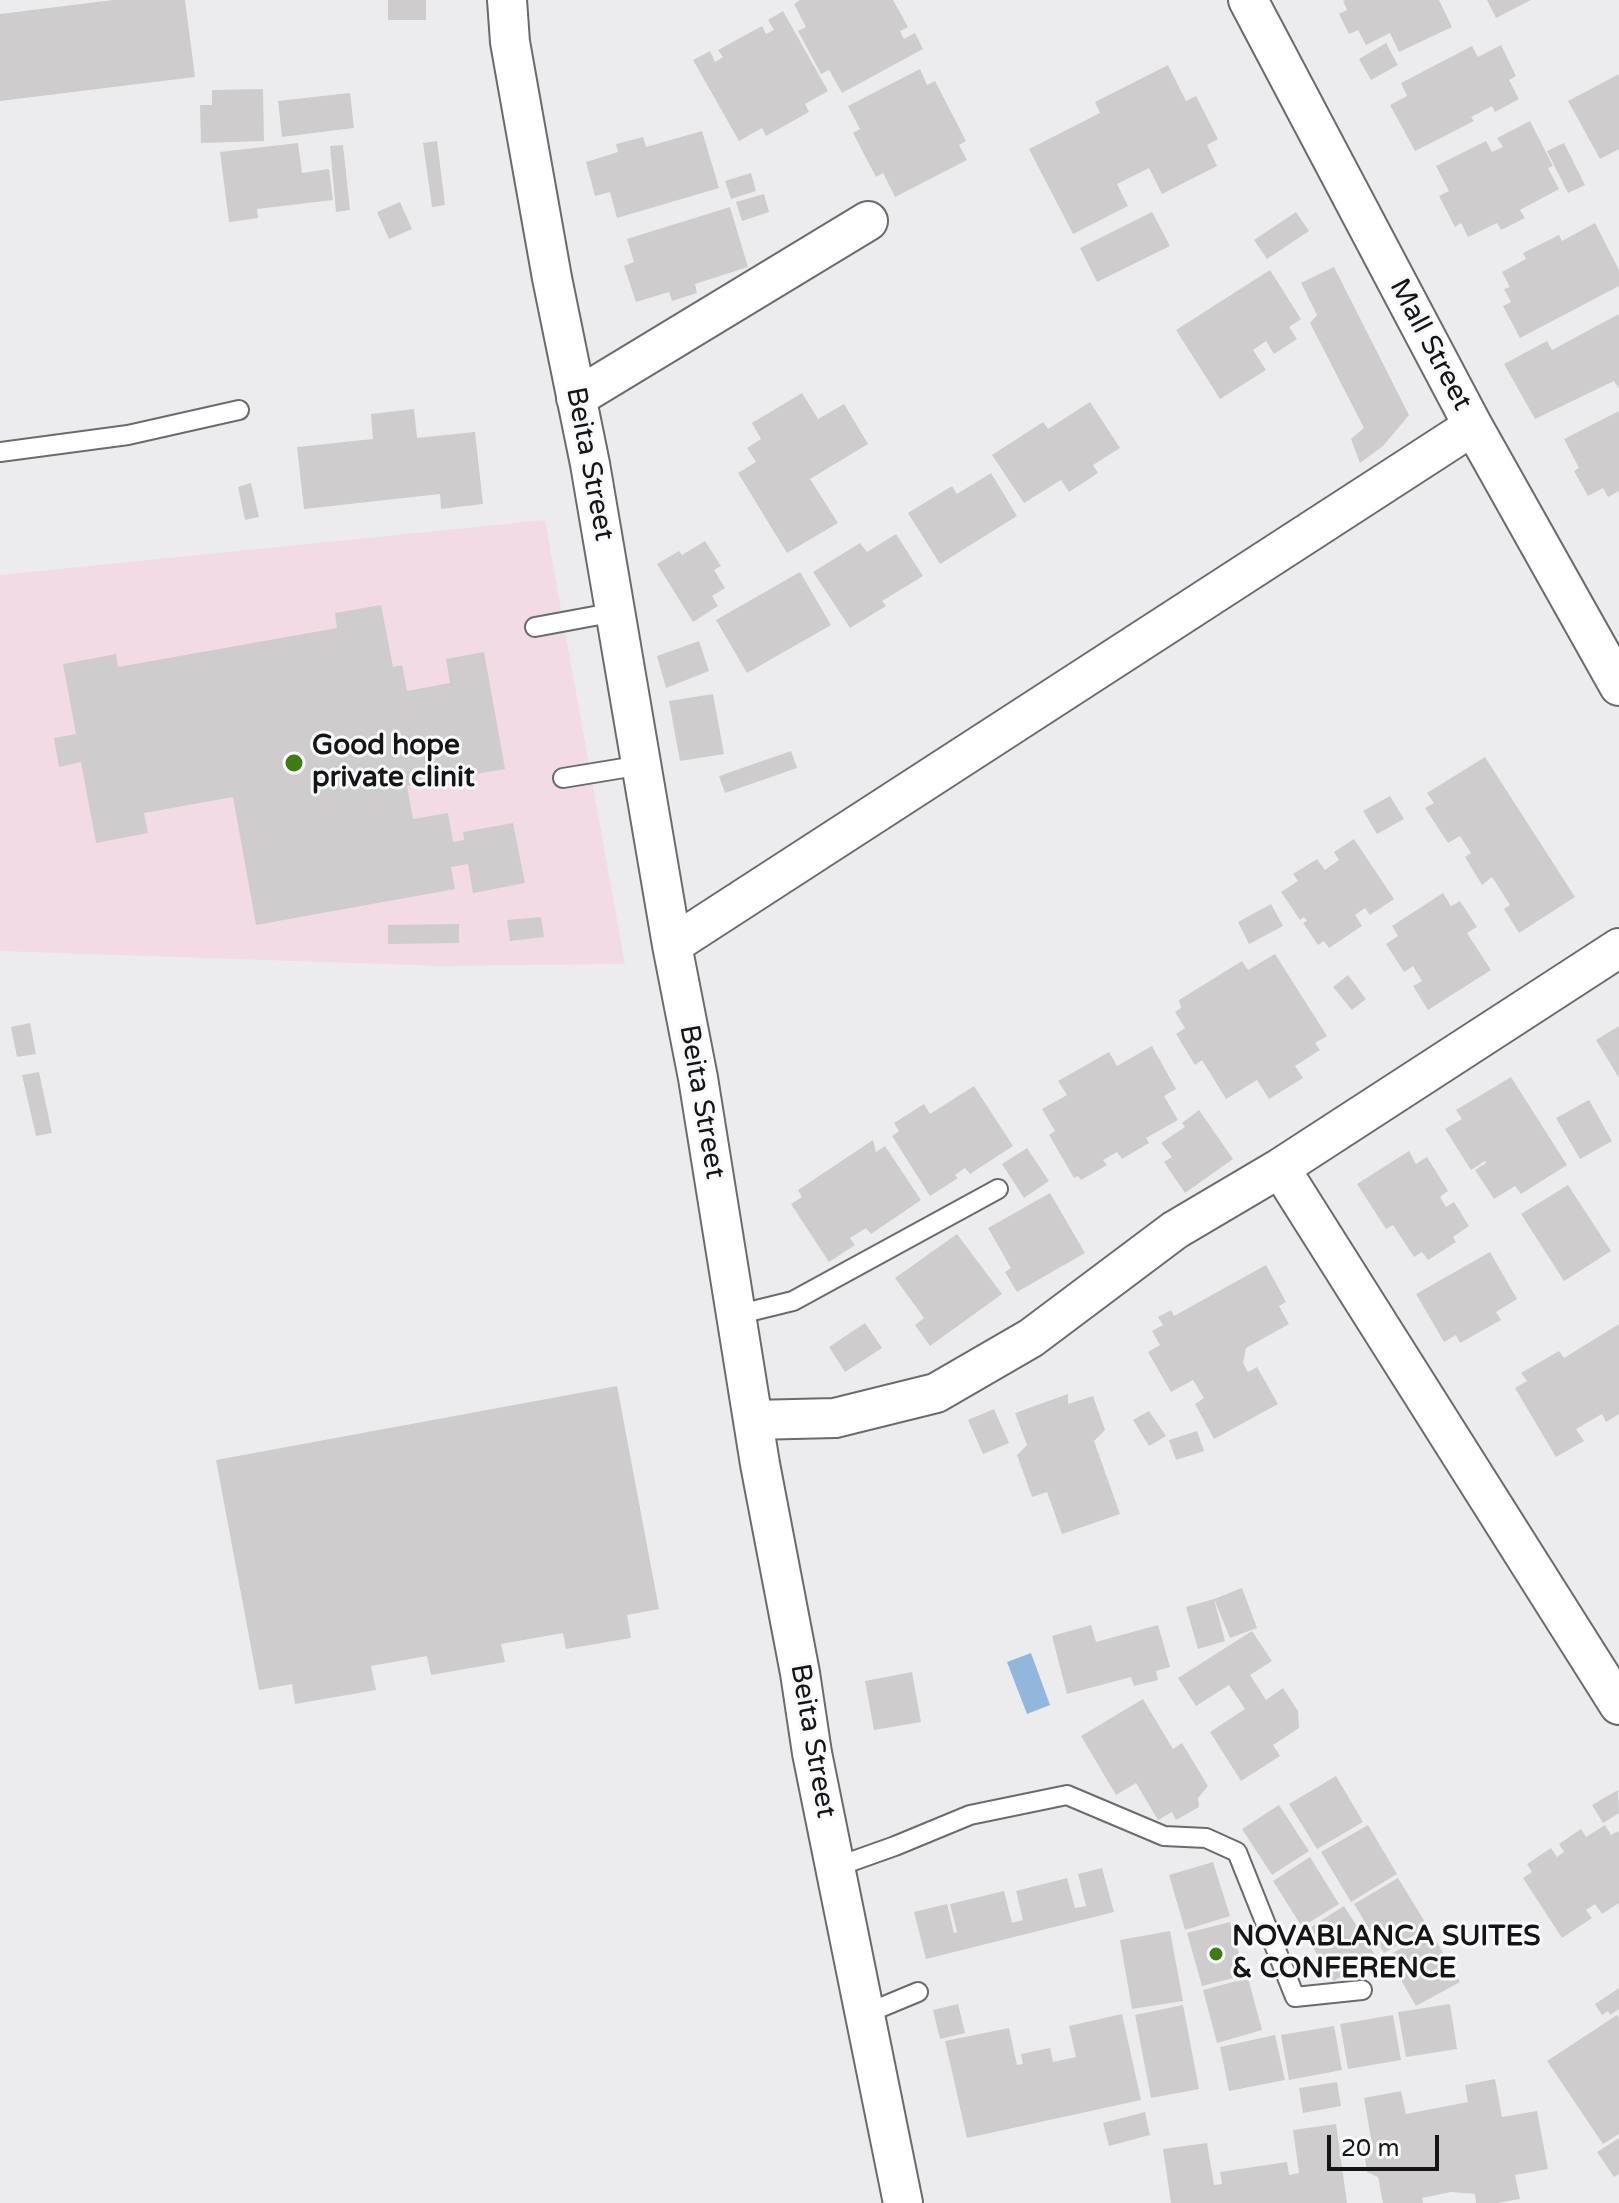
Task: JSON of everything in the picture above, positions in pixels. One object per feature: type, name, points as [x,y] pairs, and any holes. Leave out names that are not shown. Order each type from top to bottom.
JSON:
[{"type":"street","name":"Beita Street","points":[[507,0],[510,42],[616,612],[812,1753],[903,2203]]},
{"type":"street","name":"Mall Street","points":[[1248,0],[1473,426],[1619,686]]},
{"type":"street","points":[[576,398],[868,221]]},
{"type":"street","points":[[672,945],[1473,426]]},
{"type":"street","points":[[753,1420],[835,1418],[936,1393],[1031,1338],[1175,1230],[1280,1168],[1619,948]]},
{"type":"street","points":[[1280,1168],[1619,1705]]},
{"type":"lane","points":[[0,452],[128,435],[239,410]]},
{"type":"lane","points":[[535,627],[616,612]]},
{"type":"lane","points":[[563,778],[642,765]]},
{"type":"lane","points":[[736,1315],[793,1301],[998,1189]]},
{"type":"lane","points":[[836,1867],[970,1815],[1067,1795],[1164,1836],[1206,1838],[1237,1852],[1295,1997],[1362,1990]]},
{"type":"lane","points":[[865,2014],[918,1992]]},
{"type":"shaded area","name":"Good hope private clinit","points":[[545,520],[625,964],[441,966],[0,951],[0,575]]},
{"type":"water","points":[[1031,1653],[1050,1705],[1027,1714],[1007,1662]]},
{"type":"building","points":[[113,0],[185,0],[195,77],[0,101],[0,14]]},
{"type":"building","points":[[388,0],[426,0],[426,20],[388,20]]},
{"type":"building","points":[[800,0],[893,0],[908,27],[900,31],[904,39],[915,33],[923,49],[842,93],[829,70],[821,74],[798,31],[806,27],[794,4]]},
{"type":"building","points":[[1345,0],[1439,0],[1452,27],[1399,52],[1390,33],[1366,45],[1358,30],[1349,34],[1339,14],[1347,10]]},
{"type":"building","points":[[1487,0],[1531,0],[1496,18]]},
{"type":"building","points":[[783,11],[828,91],[805,104],[809,112],[766,136],[762,128],[739,141],[693,60],[710,51],[715,62],[723,57],[718,50],[762,26],[766,34],[774,30],[768,20]]},
{"type":"building","points":[[1386,43],[1398,65],[1371,80],[1359,59]]},
{"type":"building","points":[[1501,45],[1516,76],[1509,80],[1519,99],[1495,112],[1492,106],[1471,117],[1474,121],[1415,151],[1390,105],[1407,96],[1401,83],[1472,46],[1478,57]]},
{"type":"building","points":[[1168,65],[1186,101],[1196,96],[1218,139],[1207,145],[1217,166],[1162,194],[1149,168],[1117,184],[1128,206],[1073,234],[1029,149],[1100,113],[1095,102]]},
{"type":"building","points":[[920,69],[927,85],[935,81],[966,141],[959,145],[967,160],[895,197],[883,173],[876,177],[853,133],[860,129],[848,106]]},
{"type":"building","points":[[1619,74],[1619,149],[1600,159],[1568,101]]},
{"type":"building","points":[[263,89],[264,141],[201,143],[200,105],[212,105],[212,90]]},
{"type":"building","points":[[350,93],[354,128],[282,137],[278,101]]},
{"type":"building","points":[[1530,121],[1553,166],[1548,168],[1559,189],[1520,210],[1525,218],[1501,230],[1497,223],[1468,237],[1461,223],[1455,227],[1439,196],[1449,191],[1436,166],[1486,141],[1492,152],[1503,147],[1497,138]]},
{"type":"building","points":[[702,131],[719,188],[617,218],[610,192],[595,196],[586,162],[618,152],[616,144],[643,137],[646,147]]},
{"type":"building","points":[[437,141],[445,205],[432,207],[423,143]]},
{"type":"building","points":[[298,143],[302,173],[329,169],[333,200],[257,209],[258,218],[229,222],[220,152]]},
{"type":"building","points":[[1564,143],[1585,185],[1568,193],[1547,151]]},
{"type":"building","points":[[343,145],[350,210],[336,212],[330,146]]},
{"type":"building","points":[[751,173],[756,191],[731,199],[725,181]]},
{"type":"building","points":[[764,194],[769,212],[742,221],[736,202]]},
{"type":"building","points":[[400,202],[412,229],[389,239],[377,212]]},
{"type":"building","points":[[730,207],[748,267],[695,284],[697,293],[672,301],[669,292],[636,302],[624,266],[634,262],[627,239]]},
{"type":"building","points":[[1152,212],[1170,246],[1097,282],[1080,248]]},
{"type":"building","points":[[1296,212],[1309,231],[1267,259],[1254,240]]},
{"type":"building","points":[[1595,223],[1619,270],[1619,286],[1520,338],[1503,306],[1511,302],[1504,289],[1510,287],[1502,272],[1526,259],[1523,253],[1559,235],[1562,241]]},
{"type":"building","points":[[1334,267],[1409,415],[1383,446],[1360,463],[1351,439],[1364,428],[1310,323],[1317,315],[1301,283]]},
{"type":"building","points":[[1270,270],[1301,319],[1289,327],[1297,339],[1274,354],[1266,341],[1253,350],[1266,370],[1220,399],[1176,330]]},
{"type":"building","points":[[1619,314],[1619,389],[1614,381],[1535,419],[1504,364],[1547,341],[1552,350]]},
{"type":"building","points":[[802,393],[818,419],[844,404],[868,444],[810,479],[838,523],[787,553],[738,473],[756,462],[747,448],[761,439],[752,423]]},
{"type":"building","points":[[1090,402],[1120,448],[1093,465],[1098,473],[1069,492],[1061,480],[1024,503],[992,455],[1043,422],[1048,429]]},
{"type":"building","points":[[414,409],[417,438],[475,432],[483,504],[441,509],[440,494],[304,509],[297,447],[373,439],[371,414]]},
{"type":"building","points":[[1619,411],[1619,491],[1608,497],[1603,488],[1588,496],[1574,471],[1579,468],[1564,439]]},
{"type":"building","points":[[991,473],[1017,516],[940,564],[908,513],[952,486],[957,494]]},
{"type":"building","points":[[251,483],[259,517],[245,520],[238,487]]},
{"type":"building","points":[[896,534],[923,576],[882,601],[886,606],[850,628],[813,572],[860,543],[867,552]]},
{"type":"building","points":[[705,541],[721,566],[714,570],[725,588],[712,596],[718,606],[693,622],[657,564],[679,551],[682,555]]},
{"type":"building","points":[[800,572],[831,625],[747,673],[716,620]]},
{"type":"building","points":[[381,605],[393,667],[402,665],[407,691],[450,683],[446,659],[484,652],[505,769],[407,786],[413,819],[448,813],[453,842],[464,840],[463,832],[513,823],[525,883],[473,893],[468,864],[451,867],[455,889],[256,925],[233,797],[144,813],[148,833],[96,843],[81,762],[59,767],[54,738],[76,734],[63,664],[116,654],[118,667],[337,628],[335,613]]},
{"type":"building","points":[[699,641],[709,671],[666,688],[657,656]]},
{"type":"building","points":[[713,694],[724,754],[680,761],[669,701]]},
{"type":"building","points":[[791,751],[797,768],[725,793],[719,776]]},
{"type":"building","points":[[1485,757],[1575,897],[1519,933],[1504,909],[1510,905],[1492,877],[1482,885],[1465,857],[1471,853],[1460,836],[1448,843],[1425,808],[1434,803],[1427,793]]},
{"type":"building","points":[[1390,796],[1404,819],[1377,834],[1363,811]]},
{"type":"building","points":[[1354,839],[1394,899],[1370,915],[1365,908],[1355,915],[1362,926],[1329,948],[1324,941],[1318,945],[1303,923],[1307,921],[1304,917],[1300,920],[1281,892],[1298,881],[1293,874],[1317,859],[1325,870],[1339,860],[1334,852]]},
{"type":"building","points":[[1443,893],[1451,906],[1460,901],[1477,927],[1467,933],[1491,970],[1428,1010],[1413,986],[1422,981],[1413,966],[1404,972],[1386,944],[1398,936],[1392,926]]},
{"type":"building","points":[[1271,904],[1283,926],[1249,944],[1238,922]]},
{"type":"building","points":[[541,917],[544,937],[510,941],[507,920]]},
{"type":"building","points":[[459,924],[459,943],[388,944],[388,925]]},
{"type":"building","points":[[1275,954],[1327,1036],[1315,1043],[1320,1050],[1295,1066],[1303,1078],[1269,1099],[1257,1080],[1226,1099],[1202,1060],[1195,1065],[1176,1034],[1185,1028],[1175,1012],[1181,1008],[1179,1000],[1242,961],[1248,970]]},
{"type":"building","points":[[1348,975],[1366,999],[1352,1010],[1333,987]]},
{"type":"building","points":[[30,1023],[36,1054],[17,1057],[11,1027]]},
{"type":"building","points":[[1619,1026],[1619,1078],[1596,1040]]},
{"type":"building","points":[[1152,1046],[1176,1089],[1164,1096],[1178,1120],[1146,1138],[1149,1143],[1122,1159],[1117,1152],[1103,1160],[1107,1165],[1081,1180],[1078,1176],[1074,1178],[1049,1135],[1055,1131],[1042,1109],[1067,1095],[1058,1081],[1109,1052],[1117,1066]]},
{"type":"building","points":[[39,1072],[52,1133],[36,1136],[22,1075]]},
{"type":"building","points":[[1511,1077],[1567,1165],[1521,1194],[1515,1186],[1494,1199],[1475,1170],[1485,1161],[1471,1170],[1445,1129],[1462,1119],[1456,1110]]},
{"type":"building","points":[[974,1086],[1013,1146],[970,1174],[965,1168],[955,1175],[958,1178],[930,1196],[892,1136],[899,1131],[894,1123],[924,1104],[930,1114]]},
{"type":"building","points":[[1589,1100],[1612,1141],[1580,1159],[1556,1118]]},
{"type":"building","points":[[1199,1110],[1233,1159],[1185,1193],[1164,1162],[1172,1157],[1161,1143],[1185,1127],[1182,1123]]},
{"type":"building","points":[[873,1140],[876,1152],[885,1146],[921,1200],[871,1234],[866,1228],[850,1238],[855,1245],[829,1262],[791,1204],[802,1197],[798,1190]]},
{"type":"building","points":[[1027,1148],[1049,1181],[1024,1198],[1002,1164]]},
{"type":"building","points":[[1409,1151],[1416,1164],[1427,1157],[1448,1191],[1440,1197],[1446,1207],[1454,1202],[1469,1226],[1453,1237],[1456,1242],[1428,1260],[1422,1252],[1414,1257],[1393,1225],[1386,1229],[1357,1184]]},
{"type":"building","points":[[1568,1185],[1611,1251],[1564,1281],[1521,1214]]},
{"type":"building","points":[[1050,1193],[1085,1253],[1017,1292],[1005,1272],[1011,1268],[988,1228]]},
{"type":"building","points":[[957,1234],[1002,1294],[930,1346],[915,1325],[924,1318],[895,1278]]},
{"type":"building","points":[[1490,1252],[1517,1299],[1496,1312],[1501,1320],[1460,1343],[1456,1335],[1444,1342],[1416,1294]]},
{"type":"building","points":[[1266,1265],[1286,1302],[1279,1306],[1289,1324],[1246,1348],[1243,1363],[1248,1372],[1257,1367],[1278,1404],[1214,1439],[1195,1404],[1204,1398],[1193,1380],[1171,1392],[1148,1352],[1160,1345],[1152,1331],[1163,1325],[1158,1317],[1171,1310],[1174,1316]]},
{"type":"building","points":[[865,1323],[882,1348],[845,1372],[829,1347]]},
{"type":"building","points":[[1619,1324],[1619,1414],[1606,1422],[1602,1414],[1576,1429],[1584,1441],[1556,1457],[1515,1388],[1527,1381],[1521,1373],[1559,1351],[1564,1358]]},
{"type":"building","points":[[617,1386],[659,1609],[627,1615],[631,1638],[566,1649],[563,1633],[501,1644],[505,1662],[431,1675],[427,1656],[371,1666],[376,1690],[295,1704],[292,1684],[259,1690],[216,1460]]},
{"type":"building","points":[[1068,1394],[1068,1404],[1093,1396],[1105,1430],[1094,1441],[1120,1514],[1062,1534],[1047,1492],[1032,1497],[1017,1455],[1027,1445],[1015,1413]]},
{"type":"building","points":[[994,1409],[1009,1443],[983,1454],[968,1420]]},
{"type":"building","points":[[1149,1411],[1166,1436],[1149,1446],[1133,1420]]},
{"type":"building","points":[[1197,1431],[1204,1451],[1176,1460],[1169,1440]]},
{"type":"building","points":[[1242,1588],[1257,1628],[1230,1638],[1214,1599]]},
{"type":"building","points":[[1214,1599],[1225,1641],[1198,1649],[1186,1607]]},
{"type":"building","points":[[1091,1625],[1096,1642],[1158,1625],[1170,1667],[1156,1671],[1158,1680],[1134,1686],[1131,1677],[1067,1694],[1052,1636]]},
{"type":"building","points":[[1252,1631],[1272,1661],[1250,1675],[1266,1700],[1283,1688],[1298,1711],[1299,1728],[1273,1745],[1280,1756],[1241,1781],[1210,1732],[1245,1709],[1229,1685],[1196,1706],[1178,1678]]},
{"type":"building","points":[[912,1672],[921,1722],[874,1730],[865,1681]]},
{"type":"building","points":[[1143,1699],[1173,1749],[1182,1743],[1208,1786],[1198,1798],[1199,1807],[1176,1820],[1172,1812],[1158,1820],[1136,1783],[1116,1795],[1081,1736]]},
{"type":"building","points":[[1336,1776],[1363,1822],[1317,1849],[1289,1804]]},
{"type":"building","points":[[1618,1790],[1619,1813],[1603,1823],[1592,1805]]},
{"type":"building","points":[[1279,1805],[1309,1851],[1272,1875],[1242,1829]]},
{"type":"building","points":[[1368,1825],[1397,1874],[1351,1902],[1321,1852]]},
{"type":"building","points":[[1605,1825],[1611,1835],[1619,1833],[1619,1903],[1602,1914],[1595,1904],[1586,1910],[1592,1918],[1562,1938],[1523,1878],[1532,1872],[1527,1864],[1551,1848],[1557,1857],[1564,1852],[1559,1844],[1581,1829],[1586,1837]]},
{"type":"building","points":[[1310,1857],[1339,1904],[1302,1927],[1273,1881]]},
{"type":"building","points":[[1213,1862],[1230,1916],[1185,1930],[1169,1875]]},
{"type":"building","points":[[1102,1868],[1114,1912],[926,1959],[914,1912],[947,1904],[954,1933],[957,1932],[950,1904],[1004,1891],[1012,1923],[1023,1920],[1016,1891],[1067,1878],[1075,1908],[1086,1906],[1078,1874]]},
{"type":"building","points":[[1398,1878],[1428,1927],[1384,1953],[1354,1904]]},
{"type":"building","points":[[1344,1906],[1375,1955],[1334,1981],[1303,1932]]},
{"type":"building","name":"NOVABLANCA SUITES & CONFERENCE","points":[[1230,1922],[1245,1975],[1202,1986],[1187,1933]]},
{"type":"building","points":[[1170,1931],[1183,2001],[1132,2009],[1120,1940]]},
{"type":"building","points":[[1431,1932],[1460,1982],[1416,2006],[1387,1956]]},
{"type":"building","points":[[1248,1978],[1262,2030],[1217,2043],[1203,1990]]},
{"type":"building","points":[[1619,1988],[1619,2009],[1610,2015],[1608,2011],[1602,2015],[1595,2004]]},
{"type":"building","points":[[958,2004],[965,2033],[940,2039],[933,2010]]},
{"type":"building","points":[[1450,2004],[1457,2049],[1406,2057],[1398,2012]]},
{"type":"building","points":[[1183,2005],[1199,2089],[1151,2098],[1135,2015]]},
{"type":"building","points":[[1122,2014],[1141,2100],[967,2138],[945,2041],[1009,2028],[1017,2065],[1023,2064],[1021,2054],[1050,2048],[1053,2062],[1076,2057],[1069,2026]]},
{"type":"building","points":[[1393,2015],[1401,2060],[1348,2069],[1340,2024]]},
{"type":"building","points":[[1617,2015],[1619,2134],[1603,2144],[1547,2061]]},
{"type":"building","points":[[1334,2026],[1342,2070],[1289,2080],[1281,2035]]},
{"type":"building","points":[[1275,2035],[1285,2080],[1229,2091],[1220,2047]]},
{"type":"building","points":[[1495,2079],[1502,2117],[1537,2111],[1548,2169],[1515,2175],[1520,2199],[1476,2203],[1475,2194],[1451,2192],[1422,2198],[1423,2203],[1383,2203],[1378,2177],[1367,2172],[1363,2145],[1371,2139],[1364,2098],[1401,2091],[1406,2114],[1468,2102],[1465,2085]]},
{"type":"building","points":[[1337,2082],[1341,2106],[1303,2113],[1299,2088]]},
{"type":"building","points":[[1145,2112],[1150,2135],[1109,2146],[1103,2123]]},
{"type":"building","points":[[1336,2124],[1347,2203],[1171,2203],[1163,2149],[1207,2143],[1214,2185],[1222,2184],[1220,2172],[1287,2162],[1289,2175],[1299,2173],[1293,2130]]},
{"type":"building","points":[[1619,2138],[1619,2174],[1614,2177],[1597,2152]]},
{"type":"place","name":"Good hope private clinit","points":[[294,763]]},
{"type":"place","name":"NOVABLANCA SUITES & CONFERENCE","points":[[1216,1954]]}]
